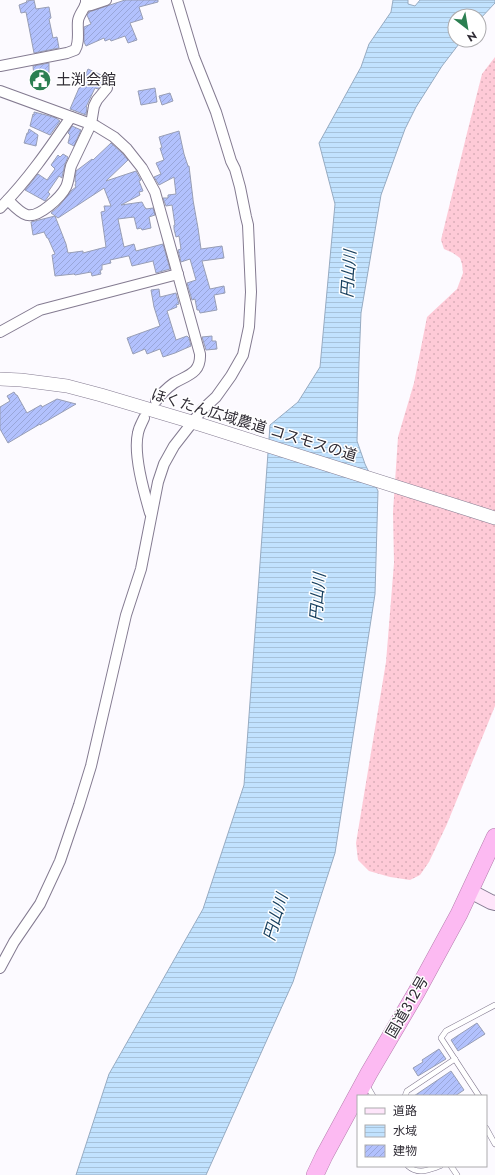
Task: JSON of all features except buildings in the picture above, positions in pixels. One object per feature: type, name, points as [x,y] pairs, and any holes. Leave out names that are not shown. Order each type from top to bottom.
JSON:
[{"type":"highway","name":"国道312号","points":[[357,1095],[459,914],[495,838]]},
{"type":"highway","name":"国道312号","points":[[315,1175],[357,1096]]},
{"type":"main road","points":[[470,891],[495,903]]},
{"type":"street","points":[[0,66],[67,53],[75,50],[78,44],[79,16],[85,3],[91,5],[106,0]]},
{"type":"street","points":[[0,968],[14,942],[40,904],[60,861],[79,805],[91,766],[126,615],[141,569],[158,482],[164,464],[174,446],[197,424],[202,410],[216,396],[231,376],[243,355],[250,327],[251,289],[248,224],[240,187],[216,112],[194,57],[177,0]]},
{"type":"street","points":[[8,200],[27,215],[35,215],[61,194],[66,187],[71,166],[91,124],[94,106],[107,88]]},
{"type":"street","points":[[0,92],[91,124],[114,137],[127,149],[142,168],[155,192],[200,354],[200,361],[194,371],[165,390],[156,401]]},
{"type":"street","points":[[0,208],[43,157],[71,117]]},
{"type":"street","points":[[0,332],[40,310],[178,274]]},
{"type":"street","name":"ほくたん広域農道 コスモスの道","points":[[0,379],[67,386],[197,424],[495,518]]},
{"type":"street","points":[[144,418],[138,433],[137,444],[141,476],[151,516]]},
{"type":"lane","points":[[478,1095],[441,1038],[446,1031],[495,1005]]},
{"type":"lane","points":[[405,1095],[407,1091],[455,1059]]},
{"type":"lane","points":[[365,1081],[372,1095]]},
{"type":"lane","points":[[487,1130],[495,1144]]},
{"type":"lane","points":[[409,1167],[420,1172],[437,1167]]},
{"type":"shaded area","points":[[495,57],[495,706],[447,824],[429,862],[420,875],[410,880],[390,877],[369,871],[358,860],[356,843],[386,662],[394,563],[393,512],[398,437],[414,383],[427,317],[457,289],[463,273],[460,258],[444,249],[441,240],[482,74]]},
{"type":"water","name":"円山川","points":[[393,0],[408,0],[408,4],[415,6],[420,0],[495,0],[495,3],[487,12],[487,8],[447,8],[447,48],[456,48],[442,66],[416,107],[405,129],[381,195],[361,313],[357,441],[365,464],[378,491],[375,594],[335,853],[293,982],[206,1175],[76,1175],[109,1074],[203,909],[244,785],[270,425],[298,402],[320,367],[335,204],[319,143],[361,67],[369,44],[391,12]]},
{"type":"place","name":"土渕会館","points":[[40,80]]}]
